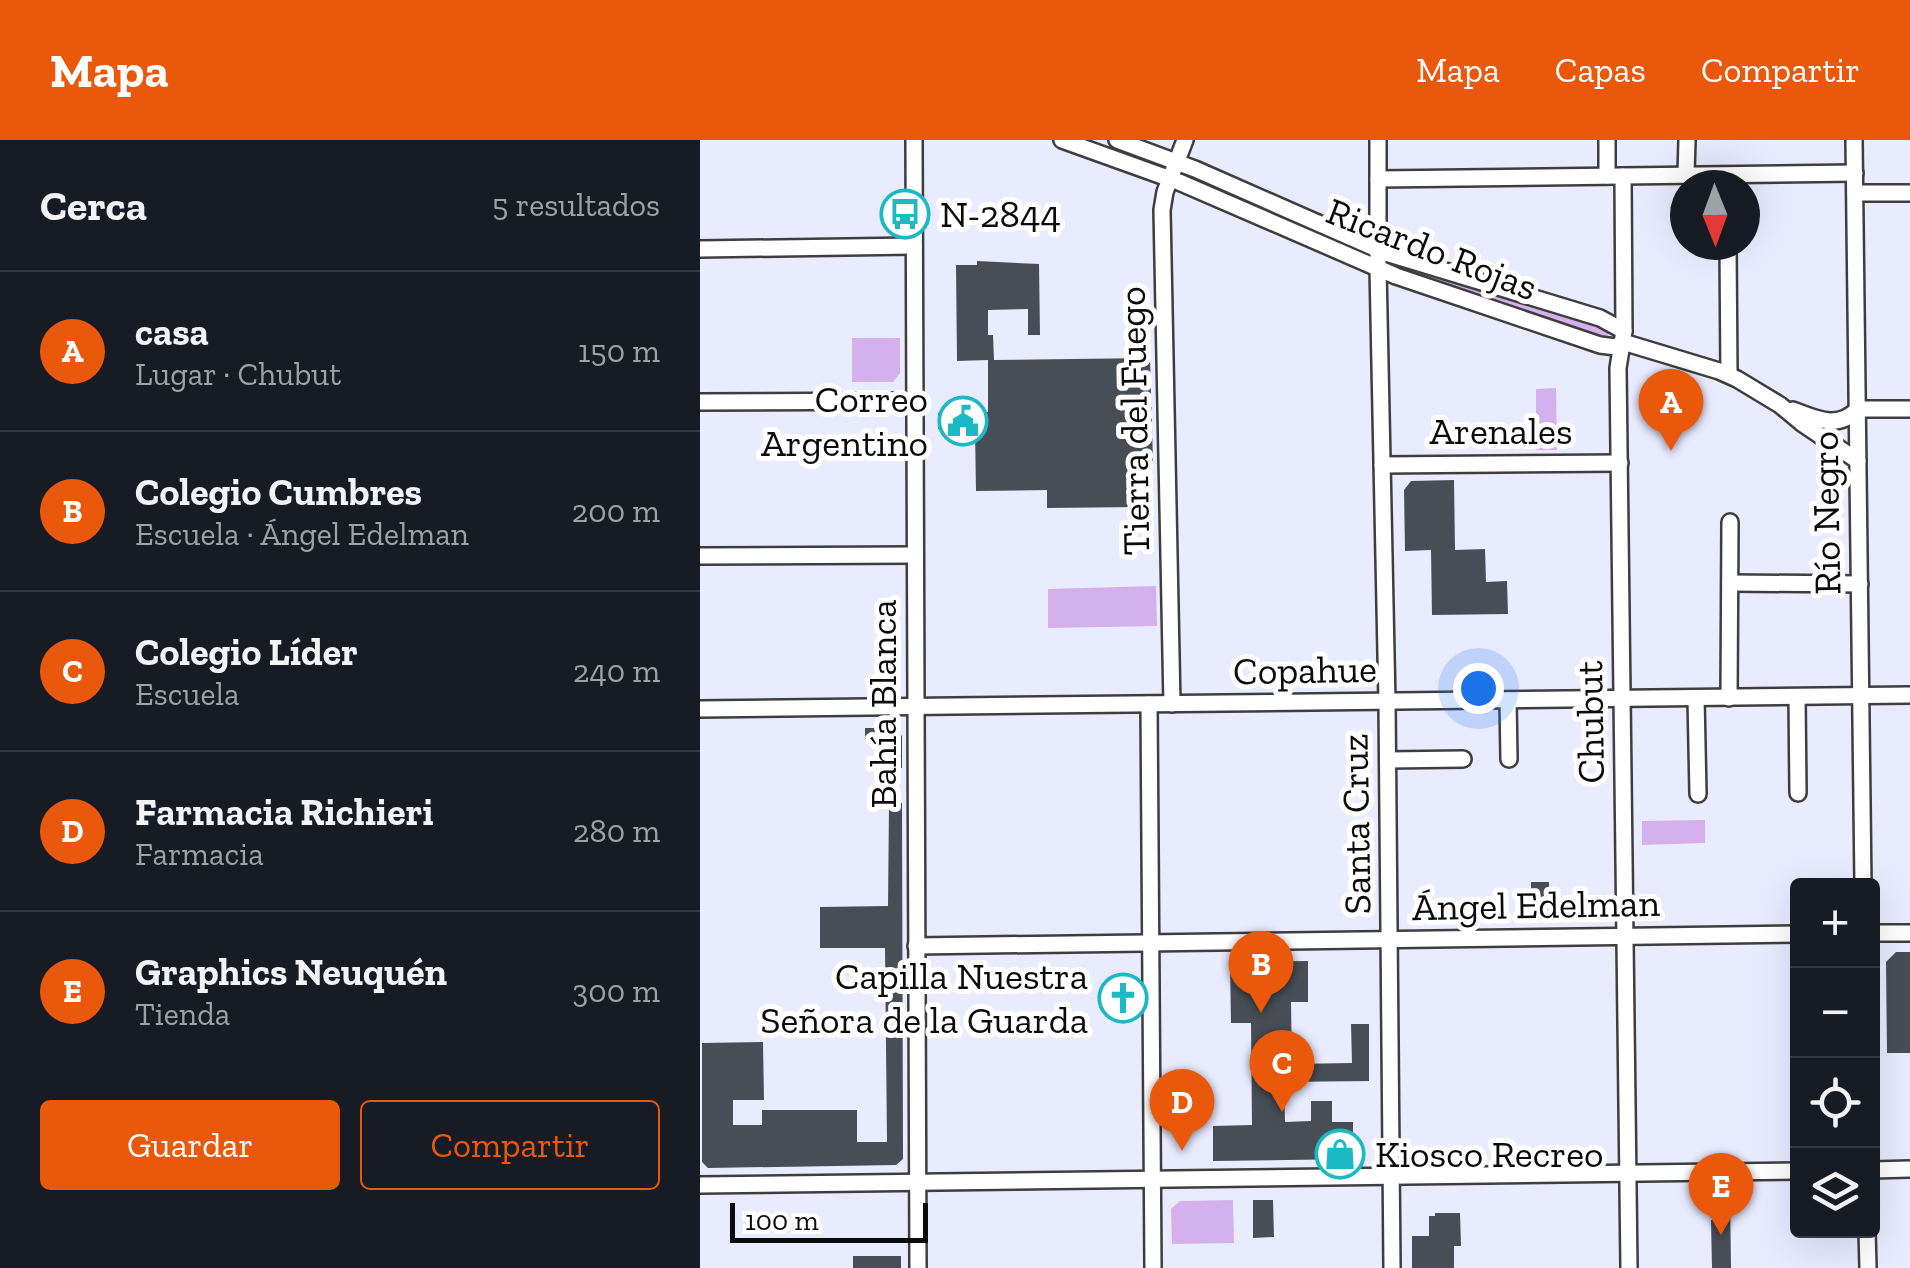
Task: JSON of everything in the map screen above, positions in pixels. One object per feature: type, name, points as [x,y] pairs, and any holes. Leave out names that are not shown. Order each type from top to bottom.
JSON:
[{"type":"street","name":"Bahía Blanca","points":[[914,140],[918,1268]]},
{"type":"street","name":"Ricardo Rojas","points":[[1062,140],[1170,179],[1378,268],[1600,345],[1616,347],[1624,336]]},
{"type":"street","name":"Ricardo Rojas","points":[[1116,140],[1378,250],[1600,318],[1624,336],[1728,375],[1780,405],[1858,461]]},
{"type":"street","name":"Tierra del Fuego","points":[[1172,704],[1162,215],[1163,198],[1185,140]]},
{"type":"street","name":"Santa Cruz","points":[[1378,140],[1392,1268]]},
{"type":"street","name":"Chubut","points":[[1607,140],[1615,176],[1624,336],[1618,368],[1629,1268]]},
{"type":"street","points":[[1686,170],[1687,140]]},
{"type":"street","name":"Río Negro","points":[[1854,140],[1863,878]]},
{"type":"street","points":[[1760,178],[1854,174]]},
{"type":"street","points":[[1378,179],[1670,175]]},
{"type":"street","points":[[1855,193],[1910,193]]},
{"type":"street","points":[[700,248],[914,246]]},
{"type":"street","points":[[1728,260],[1728,375]]},
{"type":"street","points":[[700,402],[914,401]]},
{"type":"street","name":"Ricardo Rojas","points":[[1780,405],[1832,422],[1848,418],[1858,409],[1910,409]]},
{"type":"street","name":"Arenales","points":[[1382,465],[1620,463]]},
{"type":"street","points":[[1729,698],[1730,522]]},
{"type":"street","points":[[700,556],[915,555]]},
{"type":"street","points":[[1730,583],[1860,584]]},
{"type":"street","name":"Copahue","points":[[700,709],[1910,696]]},
{"type":"street","points":[[1797,697],[1798,793]]},
{"type":"street","points":[[1696,698],[1698,794]]},
{"type":"street","points":[[1508,700],[1508,759]]},
{"type":"street","points":[[1149,704],[1153,1268]]},
{"type":"street","points":[[1388,760],[1463,759]]},
{"type":"street","points":[[1880,933],[1910,933]]},
{"type":"street","name":"Ángel Edelman","points":[[916,946],[1790,934]]},
{"type":"street","points":[[1880,1170],[1910,1169]]},
{"type":"street","points":[[700,1185],[1790,1171]]},
{"type":"street","points":[[1868,1238],[1868,1268]]},
{"type":"shaded area","points":[[1403,266],[1606,327],[1609,334],[1601,338],[1404,271]]},
{"type":"shaded area","points":[[852,338],[900,338],[900,373],[893,382],[852,382]]},
{"type":"shaded area","points":[[1556,388],[1557,450],[1536,450],[1536,389]]},
{"type":"shaded area","points":[[1156,586],[1157,626],[1048,628],[1048,589]]},
{"type":"shaded area","points":[[1705,820],[1705,843],[1642,845],[1642,821]]},
{"type":"shaded area","points":[[1233,1200],[1234,1243],[1172,1244],[1171,1209],[1180,1201]]},
{"type":"building","points":[[977,261],[1039,264],[1040,335],[1028,335],[1028,309],[988,310],[994,360],[1150,358],[1153,461],[1137,461],[1138,507],[1047,508],[1047,490],[976,491],[975,429],[938,429],[938,413],[988,412],[988,360],[957,361],[956,265],[977,265]]},
{"type":"building","points":[[1454,480],[1455,550],[1485,549],[1486,582],[1507,581],[1508,614],[1432,615],[1431,550],[1405,551],[1404,490],[1411,481]]},
{"type":"building","points":[[865,728],[894,728],[902,736],[902,768],[881,768],[881,740],[865,740]]},
{"type":"building","points":[[902,803],[903,1159],[896,1165],[708,1168],[702,1162],[702,1043],[763,1042],[764,1100],[733,1100],[733,1125],[762,1125],[762,1110],[857,1110],[857,1142],[887,1142],[885,948],[820,948],[820,907],[888,906],[889,804]]},
{"type":"building","points":[[1531,882],[1549,882],[1550,919],[1531,919]]},
{"type":"building","points":[[1896,952],[1910,952],[1910,1053],[1887,1053],[1886,962]]},
{"type":"building","points":[[1308,961],[1308,1002],[1291,1002],[1292,1064],[1352,1063],[1351,1024],[1369,1024],[1369,1081],[1284,1082],[1285,1122],[1311,1121],[1311,1101],[1332,1101],[1332,1122],[1353,1122],[1353,1159],[1213,1161],[1213,1126],[1252,1125],[1251,1023],[1231,1023],[1230,962]]},
{"type":"building","name":"Capilla Nuestra Señora de la Guarda","points":[[1112,981],[1134,982],[1135,1015],[1130,1018],[1113,1016]]},
{"type":"building","points":[[1720,1193],[1730,1193],[1731,1268],[1712,1268],[1711,1220],[1720,1220]]},
{"type":"building","points":[[1253,1200],[1273,1200],[1274,1237],[1253,1238]]},
{"type":"building","points":[[1460,1213],[1461,1246],[1454,1246],[1454,1268],[1412,1268],[1412,1236],[1429,1236],[1429,1216]]},
{"type":"building","points":[[853,1256],[901,1256],[901,1268],[853,1268]]},
{"type":"place","name":"N-2844","points":[[905,214]]},
{"type":"place","name":"Correo Argentino","points":[[963,421]]},
{"type":"place","name":"casa","points":[[1671,451]]},
{"type":"place","name":"Capilla Nuestra Señora de la Guarda","points":[[1123,998]]},
{"type":"place","name":"Colegio Cumbres","points":[[1261,1013]]},
{"type":"place","name":"Colegio Líder","points":[[1282,1112]]},
{"type":"place","name":"Farmacia Richieri","points":[[1182,1151]]},
{"type":"place","name":"Kiosco Recreo","points":[[1340,1154]]},
{"type":"place","name":"Graphics Neuquén","points":[[1721,1235]]}]
